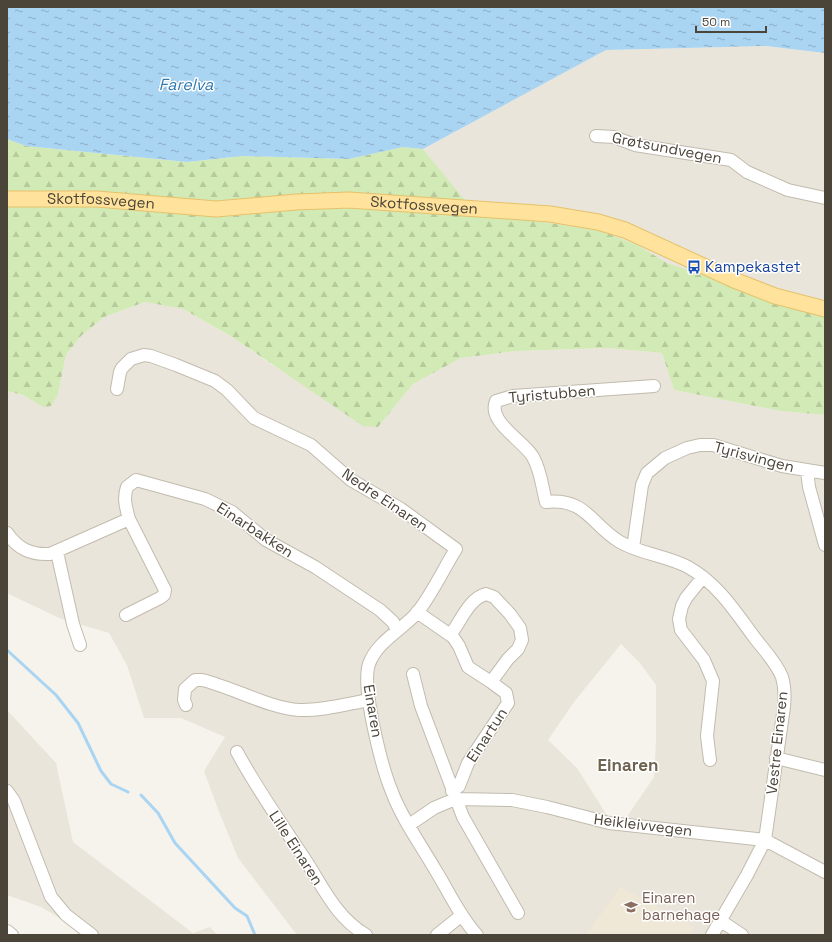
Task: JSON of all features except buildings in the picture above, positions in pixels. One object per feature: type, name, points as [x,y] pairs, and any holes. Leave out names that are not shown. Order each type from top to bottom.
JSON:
[{"type":"main road","name":"Skotfossvegen","points":[[7,199],[97,199],[216,209],[296,202],[349,200],[550,214],[598,222],[625,230],[709,270],[746,285],[796,302],[825,309]]},
{"type":"street","name":"Grøtsundvegen","points":[[596,136],[614,138],[635,145],[731,160],[747,172],[788,190],[825,198]]},
{"type":"street","name":"Nedre Einaren","points":[[117,389],[120,372],[126,363],[137,357],[151,356],[176,365],[221,385],[254,418],[311,446],[351,480],[401,509],[456,549]]},
{"type":"street","name":"Tyristubben","points":[[546,502],[535,461],[528,450],[501,424],[494,410],[496,401],[513,396],[654,386]]},
{"type":"street","name":"Tyrisvingen","points":[[633,548],[642,485],[647,473],[665,458],[687,448],[700,445],[712,445],[782,466],[825,473]]},
{"type":"street","points":[[807,471],[809,487],[825,545]]},
{"type":"street","name":"Einarbakken","points":[[126,615],[164,595],[165,590],[129,519],[125,502],[125,491],[129,484],[136,480],[216,504],[232,512],[266,540],[315,567],[388,616],[397,630]]},
{"type":"street","name":"Vestre Einaren","points":[[546,502],[560,502],[578,507],[619,541],[633,548],[677,562],[703,577],[724,598],[773,661],[782,677],[784,707],[765,840]]},
{"type":"street","points":[[7,533],[20,548],[28,552],[43,554],[57,552],[129,519]]},
{"type":"street","name":"Einaren","points":[[456,549],[417,612],[378,650],[369,664],[366,678],[369,700],[387,779],[397,803],[462,915],[477,935]]},
{"type":"street","points":[[57,552],[73,624],[80,645]]},
{"type":"street","points":[[703,577],[686,598],[678,619],[681,630],[704,660],[712,681],[707,736],[710,760]]},
{"type":"street","points":[[450,635],[472,602],[482,595],[490,595],[506,610],[520,628],[522,640],[518,649],[508,659],[491,682]]},
{"type":"street","name":"Einartun","points":[[417,612],[450,635],[459,646],[468,667],[506,693],[508,703],[468,763],[454,795]]},
{"type":"street","points":[[413,674],[421,706],[462,816],[518,913]]},
{"type":"street","points":[[186,705],[184,700],[185,689],[195,680],[202,680],[270,703],[298,710],[323,708],[369,700]]},
{"type":"street","name":"Lille Einaren","points":[[237,752],[256,788],[302,855],[332,904],[347,922],[366,935]]},
{"type":"street","points":[[776,758],[825,770]]},
{"type":"street","points":[[7,791],[14,801],[50,897],[66,914],[92,935]]},
{"type":"street","points":[[409,825],[454,795]]},
{"type":"street","name":"Heikleivvegen","points":[[454,795],[512,800],[547,807],[609,823],[765,840],[825,872]]},
{"type":"street","points":[[712,935],[765,840]]},
{"type":"street","points":[[437,935],[462,915]]},
{"type":"street","points":[[721,921],[742,935]]},
{"type":"street","points":[[7,931],[12,935]]},
{"type":"shaded area","points":[[766,46],[825,53],[825,314],[743,290],[705,275],[667,263],[637,245],[602,231],[475,214],[423,149],[606,50]]},
{"type":"shaded area","points":[[145,302],[183,309],[229,335],[272,365],[378,427],[413,384],[461,358],[516,351],[607,348],[662,353],[674,390],[781,411],[825,415],[825,935],[297,935],[238,858],[204,771],[225,737],[181,718],[144,718],[127,665],[109,633],[59,618],[7,593],[7,391],[23,395],[43,407],[58,394],[66,355],[81,336],[104,317]],"holes":[[[621,644],[640,663],[656,685],[656,742],[654,777],[624,821],[608,817],[577,768],[548,740],[574,702]]]},
{"type":"shaded area","points":[[7,710],[56,763],[73,842],[193,933],[210,927],[217,935],[88,935],[41,907],[7,895]]},
{"type":"shaded area","name":"Einaren barnehage","points":[[620,887],[694,927],[690,933],[692,935],[586,935]]},
{"type":"green space","points":[[7,139],[26,146],[187,162],[242,156],[349,159],[403,147],[423,149],[476,214],[516,218],[602,231],[637,245],[667,263],[705,275],[743,290],[825,314],[825,415],[781,411],[674,390],[662,353],[607,348],[516,351],[461,358],[413,384],[378,427],[363,426],[229,335],[183,309],[145,302],[104,317],[81,336],[66,355],[58,394],[51,406],[43,407],[23,395],[7,391]]},
{"type":"water","name":"Farelva","points":[[7,7],[825,7],[825,53],[766,46],[606,50],[423,149],[403,147],[349,159],[242,156],[187,162],[26,146],[7,139]]},
{"type":"waterway","points":[[7,650],[56,695],[78,723],[101,771],[111,784],[128,792]]},
{"type":"waterway","points":[[141,795],[158,813],[175,843],[235,908],[247,916],[255,935]]},
{"type":"place","name":"Kampekastet","points":[[694,267]]},
{"type":"place","name":"Einaren barnehage","points":[[631,907]]},
{"type":"district","name":"Einaren","points":[[628,765]]}]
